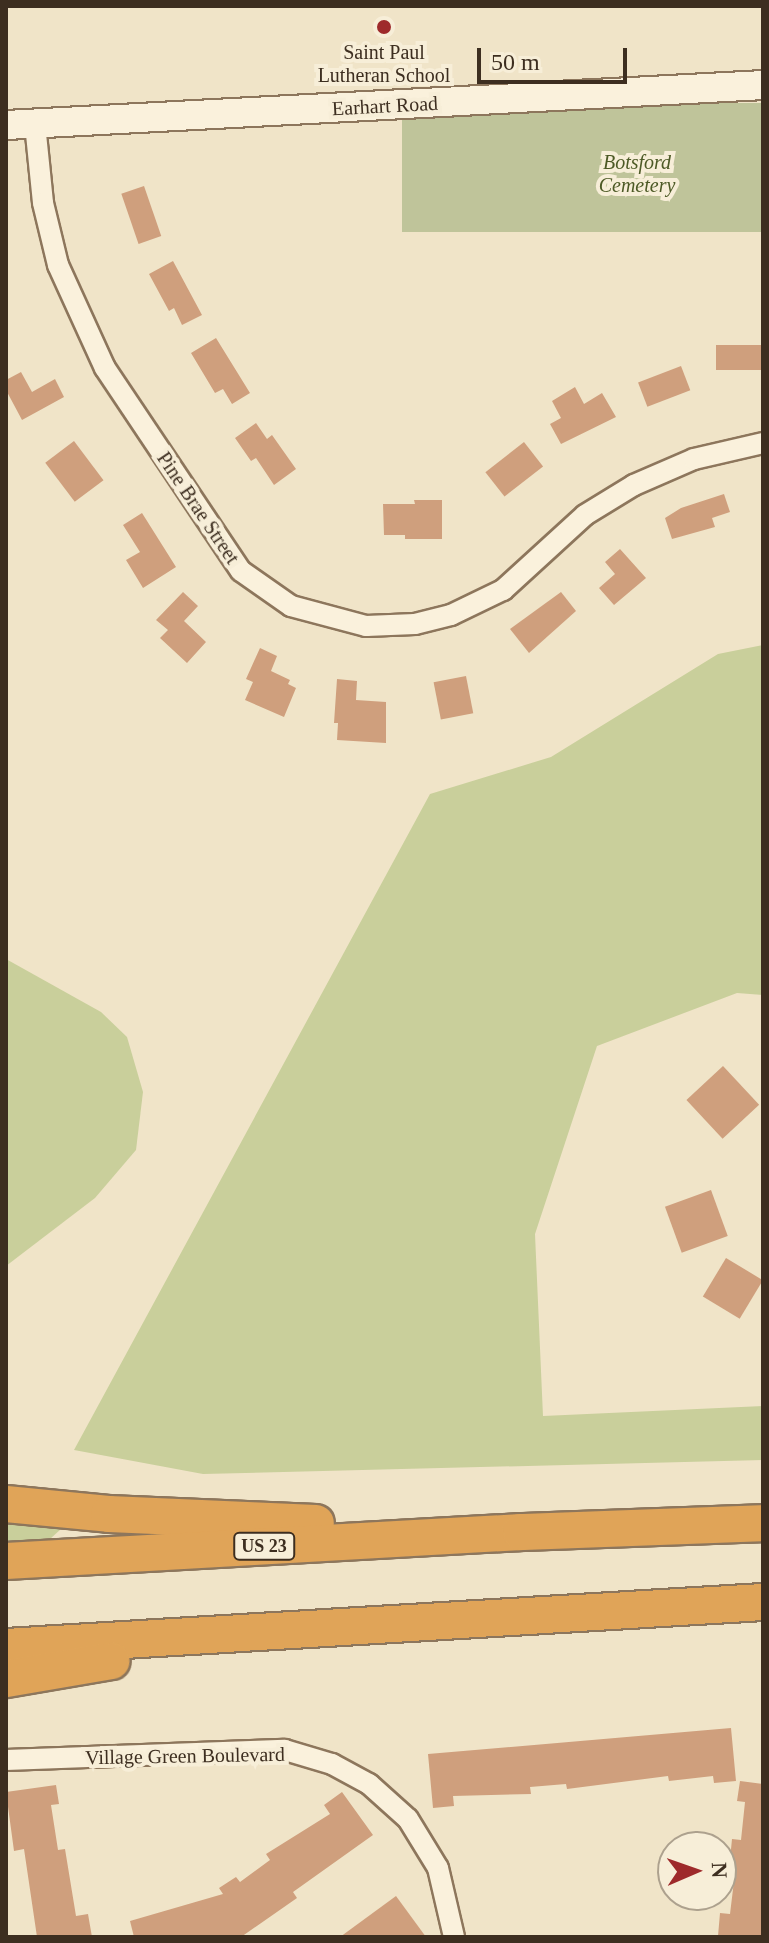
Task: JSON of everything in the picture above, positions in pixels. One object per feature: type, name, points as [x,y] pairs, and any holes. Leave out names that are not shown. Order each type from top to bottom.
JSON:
[{"type":"highway","points":[[6,1504],[109,1514],[521,1532]]},
{"type":"highway","name":"US 23","points":[[6,1561],[521,1532],[763,1523]]},
{"type":"highway","points":[[6,1647],[763,1602]]},
{"type":"highway","points":[[6,1679],[281,1632]]},
{"type":"street","name":"Earhart Road","points":[[6,125],[763,85]]},
{"type":"street","name":"Pine Brae Street","points":[[35,124],[43,203],[58,265],[81,323],[105,368],[210,530],[241,571],[291,606],[366,626],[415,624],[451,615],[503,590],[585,515],[634,485],[694,459],[763,443]]},
{"type":"street","name":"Village Green Boulevard","points":[[6,1760],[285,1750],[332,1764],[369,1784],[408,1819],[438,1868],[454,1937]]},
{"type":"green space","name":"Botsford Cemetery","points":[[402,103],[763,103],[763,232],[402,232]]},
{"type":"green space","points":[[763,645],[763,995],[737,993],[597,1046],[535,1234],[543,1416],[763,1406],[763,1460],[203,1474],[74,1450],[430,794],[551,757],[718,654]]},
{"type":"green space","points":[[6,959],[101,1012],[127,1037],[143,1092],[136,1150],[95,1198],[6,1266]]},
{"type":"green space","points":[[6,1518],[61,1529],[6,1579]]},
{"type":"building","points":[[144,186],[161,236],[139,244],[121,194]]},
{"type":"building","points":[[173,261],[202,315],[182,325],[174,308],[169,311],[149,274]]},
{"type":"building","points":[[216,338],[250,393],[232,404],[223,389],[215,393],[191,353]]},
{"type":"building","points":[[716,345],[763,345],[763,370],[716,370]]},
{"type":"building","points":[[681,366],[690,390],[647,407],[638,382]]},
{"type":"building","points":[[21,372],[32,392],[55,379],[64,397],[22,420],[6,390],[6,380]]},
{"type":"building","points":[[575,387],[584,404],[602,393],[616,417],[561,444],[550,424],[561,418],[552,401]]},
{"type":"building","points":[[256,423],[267,439],[272,435],[296,469],[274,485],[256,458],[251,461],[235,438]]},
{"type":"building","points":[[74,441],[103,480],[75,502],[45,463]]},
{"type":"building","points":[[524,442],[543,466],[504,497],[485,472]]},
{"type":"building","points":[[724,494],[730,512],[712,518],[715,527],[672,539],[665,518],[681,508]]},
{"type":"building","points":[[414,500],[442,500],[442,539],[405,539],[405,535],[384,535],[383,504],[415,504]]},
{"type":"building","points":[[142,513],[176,567],[143,588],[126,560],[140,552],[123,525]]},
{"type":"building","points":[[620,549],[646,578],[614,605],[599,588],[615,574],[605,562]]},
{"type":"building","points":[[183,592],[198,606],[184,621],[206,642],[187,663],[160,638],[168,630],[156,620]]},
{"type":"building","points":[[561,592],[576,611],[529,653],[510,629]]},
{"type":"building","points":[[260,648],[277,656],[271,671],[290,680],[288,684],[296,688],[284,717],[245,700],[253,682],[246,679]]},
{"type":"building","points":[[466,676],[473,713],[441,720],[434,682]]},
{"type":"building","points":[[337,679],[357,681],[356,700],[386,702],[386,743],[337,740],[338,723],[334,723]]},
{"type":"building","points":[[723,1066],[759,1105],[723,1139],[686,1100]]},
{"type":"building","points":[[711,1190],[728,1236],[682,1253],[665,1207]]},
{"type":"building","points":[[726,1258],[763,1280],[740,1319],[703,1297]]},
{"type":"building","points":[[731,1728],[736,1781],[714,1783],[713,1776],[669,1781],[668,1776],[567,1789],[566,1784],[530,1787],[531,1794],[453,1796],[454,1806],[433,1808],[428,1754]]},
{"type":"building","points":[[740,1781],[763,1784],[763,1937],[718,1936],[720,1913],[737,1911],[737,1840],[741,1840],[745,1802],[737,1801]]},
{"type":"building","points":[[56,1785],[59,1804],[51,1805],[58,1850],[65,1849],[76,1916],[88,1914],[92,1937],[37,1937],[24,1849],[14,1851],[6,1792]]},
{"type":"building","points":[[342,1792],[373,1835],[293,1892],[297,1898],[241,1937],[134,1937],[130,1921],[223,1894],[219,1888],[236,1877],[240,1882],[270,1860],[266,1854],[330,1814],[324,1805]]},
{"type":"building","points":[[396,1896],[426,1937],[340,1937]]},
{"type":"place","name":"Saint Paul Lutheran School","points":[[384,27]]}]
